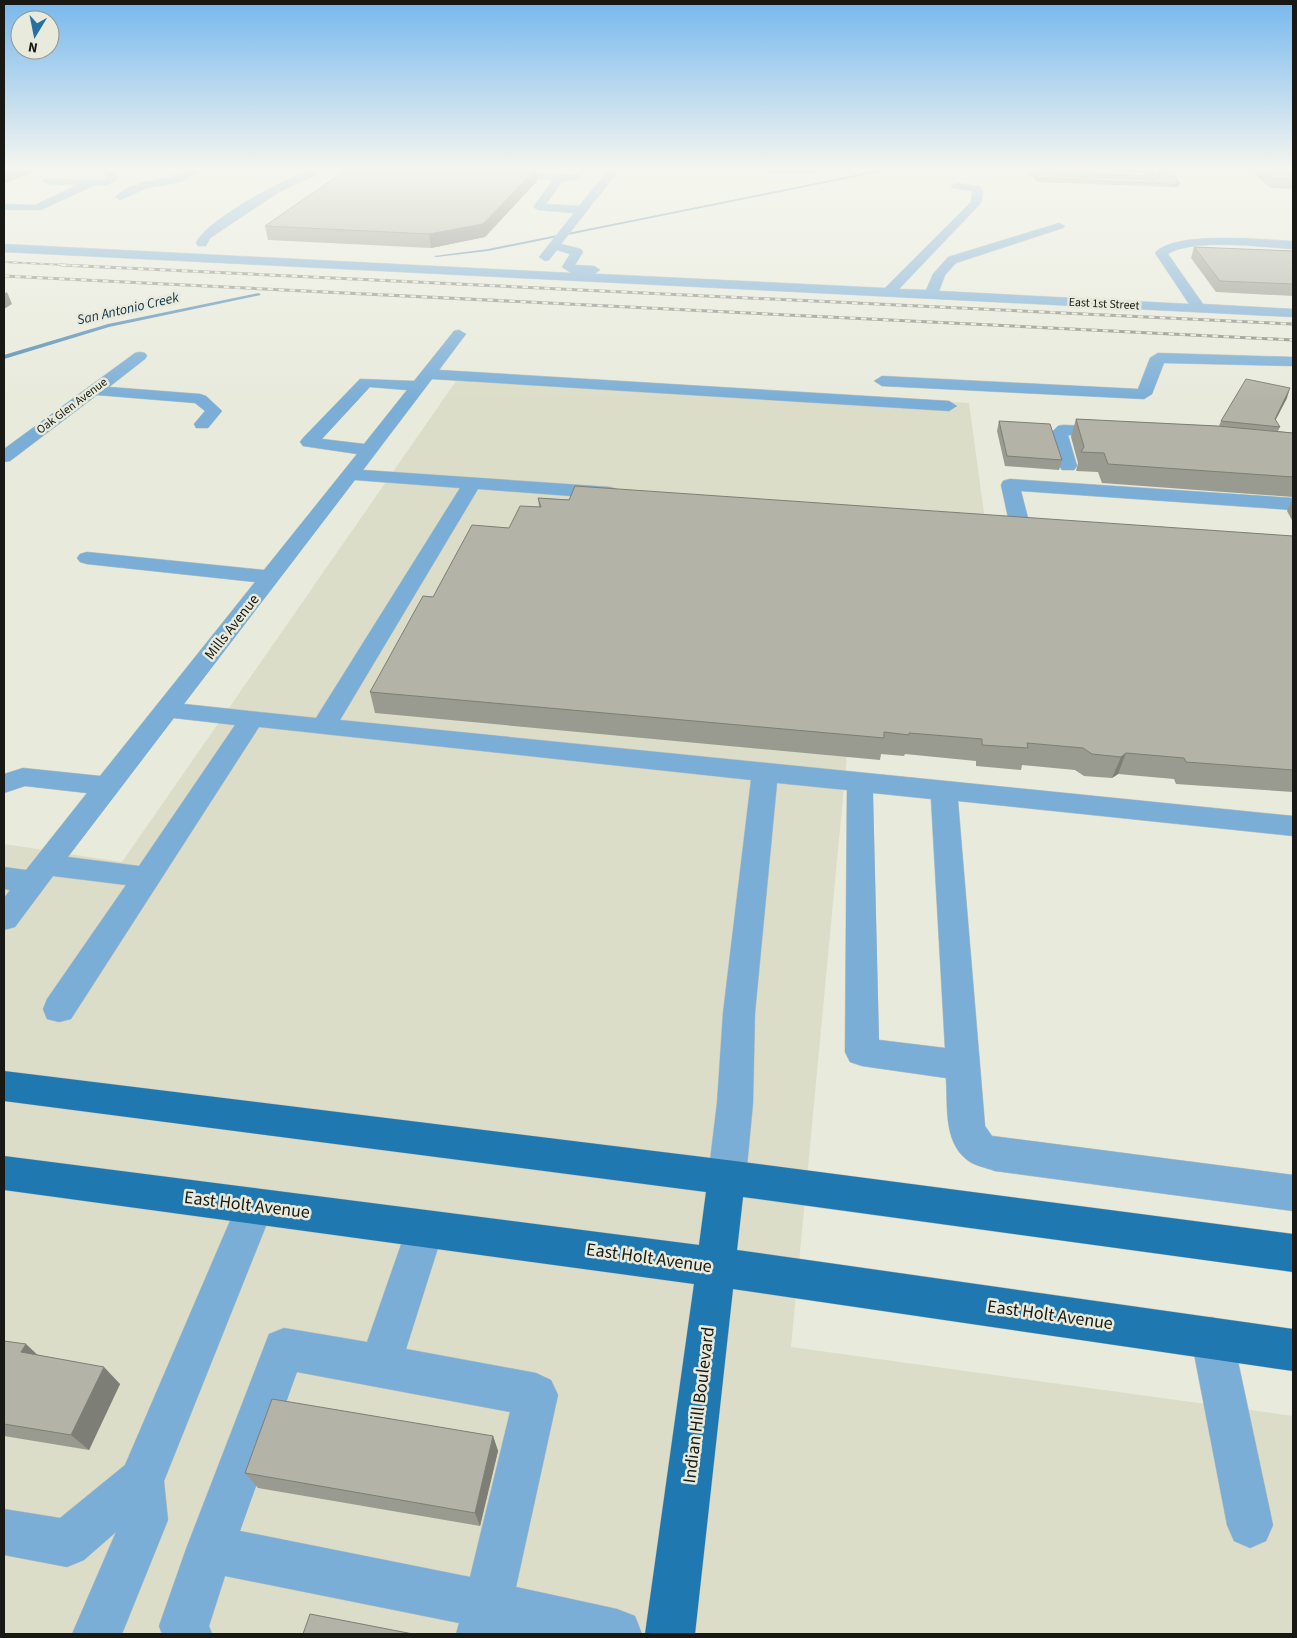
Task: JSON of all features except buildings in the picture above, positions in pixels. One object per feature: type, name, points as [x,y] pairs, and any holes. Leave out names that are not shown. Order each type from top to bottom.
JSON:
[{"type":"main road","points":[[4,1086],[727,1177],[1293,1253]]},
{"type":"main road","name":"East Holt Avenue","points":[[4,1174],[716,1267],[1293,1350]]},
{"type":"main road","name":"Indian Hill Boulevard","points":[[670,1634],[727,1177]]},
{"type":"street","points":[[176,256],[195,246]]},
{"type":"street","points":[[533,274],[554,246]]},
{"type":"street","points":[[569,246],[577,252],[568,267],[571,269],[664,278]]},
{"type":"street","points":[[882,293],[931,246]]},
{"type":"street","points":[[923,296],[952,260],[995,246]]},
{"type":"street","points":[[1161,253],[1171,246]]},
{"type":"street","points":[[4,248],[533,274],[664,278]]},
{"type":"street","points":[[302,262],[312,251]]},
{"type":"street","points":[[1161,253],[1208,255]]},
{"type":"street","points":[[1161,253],[1199,309]]},
{"type":"street","name":"East 1st Street","points":[[664,278],[804,284],[850,283],[872,288],[882,293],[923,296],[1293,313]]},
{"type":"street","name":"Mills Avenue","points":[[4,919],[459,334]]},
{"type":"street","name":"Oak Glen Avenue","points":[[4,457],[140,356]]},
{"type":"street","points":[[882,381],[1144,394],[1158,358],[1293,362]]},
{"type":"street","points":[[369,450],[309,442],[366,382],[423,380],[949,406]]},
{"type":"street","points":[[93,390],[200,399],[214,411],[202,424]]},
{"type":"street","points":[[1068,466],[1058,435],[1064,430],[1122,433]]},
{"type":"street","points":[[350,474],[624,494]]},
{"type":"street","points":[[323,727],[472,483]]},
{"type":"street","points":[[1019,522],[1010,486],[1293,504]]},
{"type":"street","points":[[87,558],[270,577]]},
{"type":"street","points":[[166,710],[1293,826]]},
{"type":"street","points":[[59,1008],[252,719]]},
{"type":"street","points":[[727,1177],[735,1103],[737,1037],[765,773]]},
{"type":"street","points":[[4,784],[22,777],[108,786]]},
{"type":"street","points":[[860,782],[862,1052],[963,1065]]},
{"type":"street","points":[[944,791],[967,1130],[979,1148],[995,1154],[1293,1193]]},
{"type":"street","points":[[4,878],[39,874],[146,877]]},
{"type":"street","points":[[4,1532],[67,1543],[141,1482],[255,1206]]},
{"type":"street","points":[[380,1365],[425,1228]]},
{"type":"street","points":[[1212,1338],[1250,1525]]},
{"type":"street","points":[[187,1634],[184,1626],[210,1549],[284,1349],[380,1365],[536,1396],[484,1619]]},
{"type":"street","points":[[97,1634],[145,1520],[141,1482]]},
{"type":"street","points":[[210,1549],[484,1619],[617,1634]]},
{"type":"shaded area","points":[[463,371],[969,403],[986,528],[869,522],[791,1347],[1293,1416],[1293,1634],[4,1634],[4,844],[122,862]]},
{"type":"waterway","name":"San Antonio Creek","points":[[436,256],[506,246]]},
{"type":"waterway","name":"San Antonio Creek","points":[[4,357],[108,326],[259,294]]},
{"type":"railway","points":[[4,262],[87,266]]},
{"type":"railway","points":[[61,265],[1293,324]]},
{"type":"railway","points":[[4,276],[1293,340]]}]
